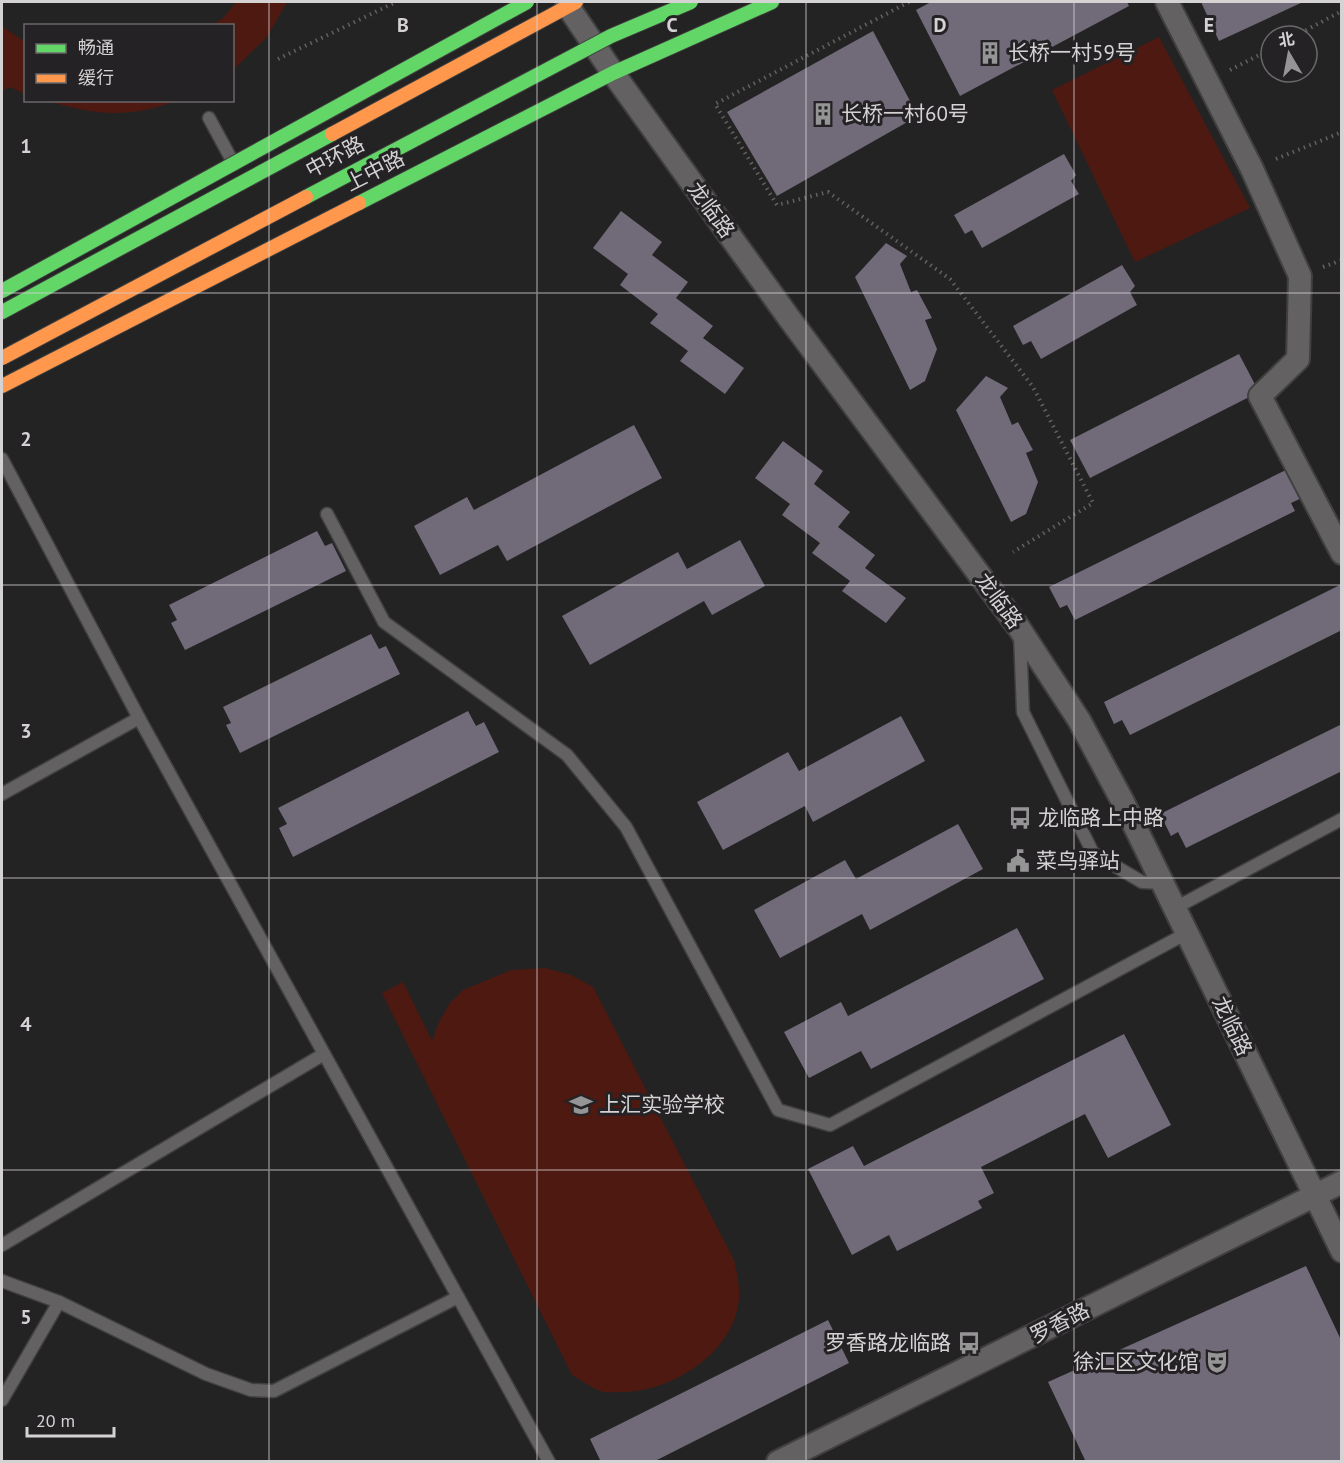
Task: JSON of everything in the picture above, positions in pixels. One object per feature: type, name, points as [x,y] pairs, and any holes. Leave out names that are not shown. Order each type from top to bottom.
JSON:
[{"type":"main road","name":"中环路","points":[[2,291],[527,2]]},
{"type":"main road","name":"中环路","points":[[2,358],[610,36],[692,2]]},
{"type":"main road","name":"上中路","points":[[2,386],[613,73],[772,2]]},
{"type":"main road","points":[[2,312],[572,3]]},
{"type":"street","points":[[1167,2],[1252,169],[1300,276],[1298,359],[1260,396],[1341,553]]},
{"type":"street","name":"龙临路","points":[[572,3],[613,73],[789,318],[1019,628],[1079,720],[1124,802],[1341,1251]]},
{"type":"street","name":"罗香路","points":[[778,1461],[1341,1182]]},
{"type":"lane","points":[[209,118],[243,180]]},
{"type":"lane","points":[[2,459],[139,718],[549,1461]]},
{"type":"lane","points":[[327,514],[384,622],[567,755],[626,827],[778,1110],[830,1125],[1187,933]]},
{"type":"lane","points":[[1019,628],[1023,712],[1093,853],[1142,882],[1162,883]]},
{"type":"lane","points":[[2,794],[139,718]]},
{"type":"lane","points":[[1175,908],[1341,819]]},
{"type":"lane","points":[[2,1245],[324,1054]]},
{"type":"lane","points":[[2,1281],[59,1302],[206,1374],[251,1390],[274,1391],[458,1297]]},
{"type":"lane","points":[[2,1400],[59,1302]]},
{"type":"path","points":[[278,59],[396,2]]},
{"type":"path","points":[[909,2],[715,104],[777,205],[828,192],[870,221],[950,279],[1033,387],[1093,504],[1013,552]]},
{"type":"path","points":[[1317,24],[1341,11]]},
{"type":"path","points":[[1208,82],[1259,54]]},
{"type":"path","points":[[1252,169],[1341,132]]},
{"type":"shaded area","points":[[236,2],[287,2],[267,37],[234,69],[234,24],[214,24],[224,17]]},
{"type":"shaded area","points":[[2,26],[24,41],[24,94],[10,87],[2,91]]},
{"type":"shaded area","points":[[1159,37],[1250,208],[1135,262],[1052,90]]},
{"type":"shaded area","points":[[51,102],[173,102],[126,113],[81,109]]},
{"type":"shaded area","points":[[545,968],[571,975],[593,987],[734,1260],[739,1300],[729,1331],[719,1346],[689,1371],[654,1387],[636,1391],[604,1392],[572,1375],[382,993],[403,982],[432,1041],[439,1022],[450,1003],[463,990],[511,970]]},
{"type":"building","name":"长桥一村59号","points":[[931,2],[1127,2],[1129,6],[960,96],[916,10]]},
{"type":"building","points":[[1201,2],[1303,2],[1219,41]]},
{"type":"building","name":"长桥一村60号","points":[[873,31],[918,116],[777,196],[727,112]]},
{"type":"building","points":[[1064,154],[1076,175],[1071,181],[1079,194],[982,248],[972,230],[965,234],[954,215]]},
{"type":"building","points":[[621,211],[662,242],[652,255],[688,282],[676,298],[713,326],[703,338],[744,368],[725,394],[680,361],[688,351],[650,323],[658,314],[620,285],[628,274],[593,248]]},
{"type":"building","points":[[886,243],[907,256],[900,264],[911,292],[917,290],[932,318],[925,320],[937,349],[925,381],[910,390],[855,277]]},
{"type":"building","points":[[1122,265],[1135,286],[1130,292],[1137,305],[1041,359],[1031,341],[1023,345],[1013,326]]},
{"type":"building","points":[[1239,354],[1259,392],[1090,478],[1070,440]]},
{"type":"building","points":[[986,376],[1008,388],[1000,397],[1012,425],[1018,422],[1033,450],[1026,453],[1038,482],[1026,514],[1011,522],[956,410]]},
{"type":"building","points":[[634,425],[662,478],[507,561],[498,545],[440,575],[414,526],[467,497],[474,510]]},
{"type":"building","points":[[783,441],[823,471],[814,484],[850,512],[838,527],[875,555],[865,568],[906,598],[886,623],[842,591],[850,581],[812,553],[820,543],[782,515],[790,504],[755,478]]},
{"type":"building","points":[[1292,467],[1306,496],[1291,503],[1295,511],[1075,620],[1067,605],[1060,608],[1049,587]]},
{"type":"building","points":[[317,531],[325,546],[332,543],[346,571],[185,650],[171,623],[177,620],[169,605]]},
{"type":"building","points":[[740,540],[765,586],[712,615],[704,601],[590,665],[562,616],[678,552],[687,569]]},
{"type":"building","points":[[1342,584],[1342,630],[1130,735],[1122,720],[1114,724],[1104,702]]},
{"type":"building","points":[[371,634],[379,649],[386,646],[400,674],[240,753],[226,725],[231,723],[223,707]]},
{"type":"building","points":[[468,711],[476,726],[484,722],[499,752],[293,857],[279,828],[287,824],[278,808]]},
{"type":"building","points":[[901,716],[925,761],[813,822],[805,806],[723,850],[697,802],[788,752],[799,771]]},
{"type":"building","points":[[1342,724],[1342,771],[1186,848],[1178,832],[1171,836],[1160,814]]},
{"type":"building","points":[[958,824],[983,869],[870,930],[862,914],[780,958],[754,910],[845,860],[856,879]]},
{"type":"building","points":[[1017,928],[1044,979],[871,1069],[861,1051],[809,1078],[784,1032],[841,1002],[848,1016]]},
{"type":"building","points":[[1124,1034],[1171,1125],[1108,1158],[1085,1114],[981,1167],[994,1193],[978,1201],[982,1208],[897,1251],[889,1235],[852,1255],[808,1169],[853,1146],[864,1166]]},
{"type":"building","name":"徐汇区文化馆","points":[[1306,1266],[1342,1342],[1342,1462],[1086,1462],[1048,1382]]},
{"type":"building","points":[[828,1320],[849,1363],[653,1462],[601,1462],[590,1439]]},
{"type":"traffic: fast","points":[[2,291],[527,2]]},
{"type":"traffic: fast","points":[[306,197],[611,36],[691,2]]},
{"type":"traffic: fast","points":[[359,203],[613,73],[772,2]]},
{"type":"traffic: fast","points":[[2,312],[332,134]]},
{"type":"traffic: slow","points":[[332,134],[576,2]]},
{"type":"traffic: slow","points":[[2,358],[306,197]]},
{"type":"traffic: slow","points":[[2,386],[359,203]]},
{"type":"place","name":"长桥一村59号","points":[[990,53]]},
{"type":"place","name":"长桥一村60号","points":[[823,114]]},
{"type":"place","name":"龙临路上中路","points":[[1020,818]]},
{"type":"place","name":"菜鸟驿站","points":[[1018,861]]},
{"type":"place","name":"上汇实验学校","points":[[581,1105]]},
{"type":"place","name":"罗香路龙临路","points":[[969,1343]]},
{"type":"place","name":"徐汇区文化馆","points":[[1217,1362]]}]
